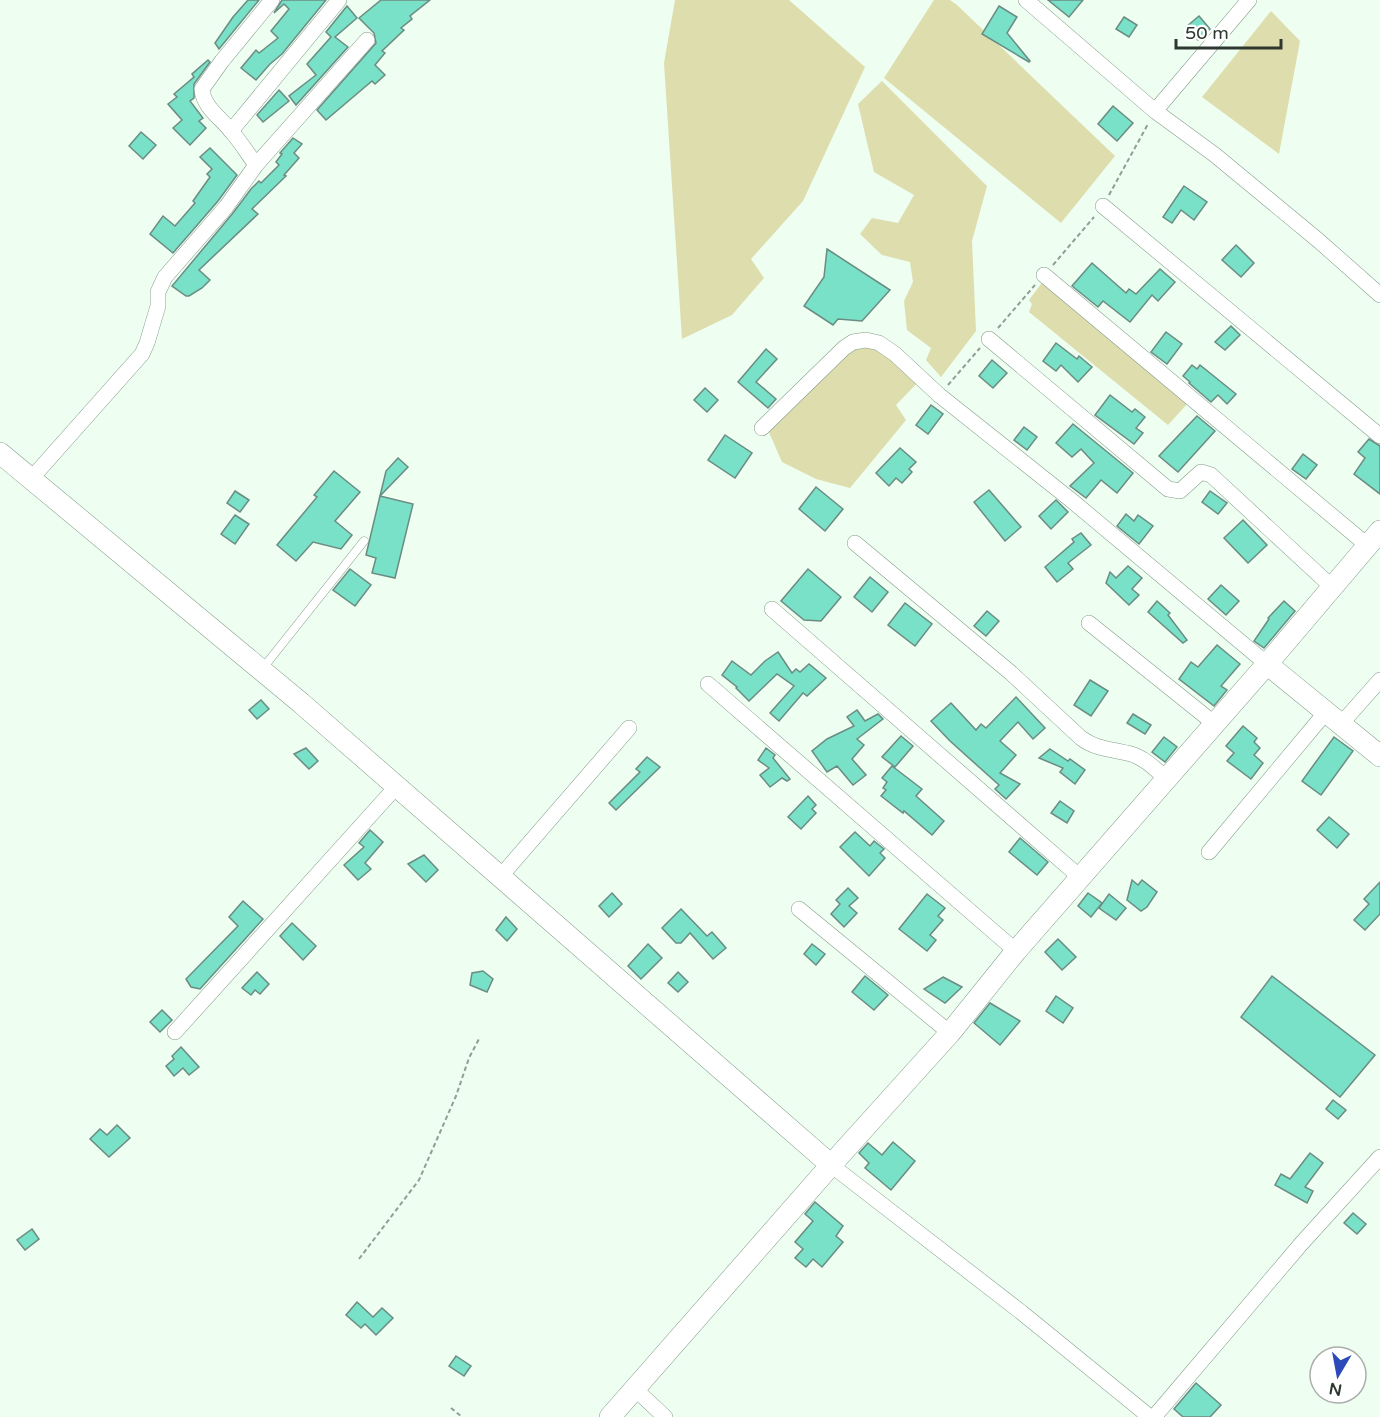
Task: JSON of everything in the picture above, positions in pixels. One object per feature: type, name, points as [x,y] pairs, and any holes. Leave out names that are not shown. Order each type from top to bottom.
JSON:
[{"type":"street","points":[[256,165],[231,131],[208,106],[202,89],[272,0]]},
{"type":"street","points":[[231,131],[339,0]]},
{"type":"street","points":[[1026,0],[1155,111],[1215,156],[1319,241],[1380,295]]},
{"type":"street","points":[[1155,111],[1249,0]]},
{"type":"street","points":[[30,480],[142,354],[158,306],[158,292],[165,277],[185,251],[226,207],[256,165],[367,40]]},
{"type":"street","points":[[1103,206],[1380,436]]},
{"type":"street","points":[[610,1417],[950,1033],[1016,951],[1374,538],[1044,275]]},
{"type":"street","points":[[989,339],[1168,489],[1180,491],[1201,472],[1210,475],[1331,586]]},
{"type":"street","points":[[762,428],[844,348],[853,342],[866,340],[879,343],[895,354],[939,395],[1071,500],[1380,756]]},
{"type":"street","points":[[0,453],[262,670],[831,1165],[1152,1417],[1301,1244],[1380,1157]]},
{"type":"street","points":[[855,543],[1011,674],[1081,738],[1097,747],[1138,757],[1167,779]]},
{"type":"street","points":[[772,609],[1081,878]]},
{"type":"street","points":[[1089,623],[1215,724]]},
{"type":"street","points":[[1209,852],[1333,718],[1380,680]]},
{"type":"street","points":[[708,684],[1016,951]]},
{"type":"street","points":[[500,877],[630,728]]},
{"type":"street","points":[[175,1032],[396,787]]},
{"type":"street","points":[[799,909],[950,1033]]},
{"type":"street","points":[[635,1389],[665,1417]]},
{"type":"lane","points":[[262,670],[364,541]]},
{"type":"path","points":[[939,395],[1103,206],[1155,111]]},
{"type":"path","points":[[359,1259],[418,1180],[456,1095],[465,1067],[480,1037]]},
{"type":"path","points":[[451,1408],[462,1417]]},
{"type":"green space","points":[[675,0],[789,0],[865,67],[803,201],[751,259],[764,278],[732,315],[682,339],[664,63]]},
{"type":"green space","points":[[934,0],[950,0],[957,5],[1115,156],[1061,223],[884,78]]},
{"type":"green space","points":[[1271,11],[1300,41],[1279,154],[1202,97]]},
{"type":"green space","points":[[882,81],[987,186],[972,241],[976,331],[941,377],[926,360],[931,348],[907,330],[904,301],[913,282],[910,262],[882,255],[860,234],[872,218],[898,223],[914,195],[874,172],[858,104]]},
{"type":"green space","points":[[1044,280],[1188,403],[1168,425],[1029,312],[1032,304],[1029,300]]},
{"type":"green space","points":[[856,346],[878,348],[918,382],[896,405],[906,420],[850,488],[816,479],[782,462],[768,430]]},
{"type":"building","points":[[248,0],[259,0],[219,49],[215,43]]},
{"type":"building","points":[[282,0],[326,0],[282,54],[256,80],[241,68],[256,50],[259,53],[278,38],[271,31],[289,9],[284,4],[274,13]]},
{"type":"building","points":[[381,0],[430,0],[410,16],[412,19],[401,28],[404,30],[382,51],[385,53],[375,65],[385,75],[375,84],[372,81],[326,120],[317,110],[376,43],[374,33],[359,18]]},
{"type":"building","points":[[1048,0],[1083,0],[1069,17]]},
{"type":"building","points":[[347,6],[357,18],[335,37],[348,47],[296,105],[289,96],[316,75],[307,64],[331,37],[326,32]]},
{"type":"building","points":[[999,6],[1017,17],[1007,33],[1029,62],[982,34]]},
{"type":"building","points":[[1199,16],[1210,29],[1198,40],[1186,27]]},
{"type":"building","points":[[1124,17],[1137,25],[1129,37],[1116,29]]},
{"type":"building","points":[[208,60],[210,62],[194,84],[194,98],[190,101],[203,118],[199,121],[206,128],[190,145],[173,128],[182,120],[168,104],[177,97],[174,94],[194,77],[192,74]]},
{"type":"building","points":[[279,90],[289,101],[263,122],[257,115]]},
{"type":"building","points":[[1113,106],[1133,123],[1117,141],[1098,124]]},
{"type":"building","points":[[141,132],[156,145],[143,159],[129,146]]},
{"type":"building","points":[[293,138],[302,144],[294,153],[299,158],[284,175],[286,176],[252,209],[258,214],[199,270],[210,280],[189,296],[172,286],[251,189],[259,181],[261,183],[279,165],[276,162],[282,154],[280,153]]},
{"type":"building","points":[[210,148],[237,175],[218,201],[173,253],[150,234],[163,216],[175,226],[195,203],[193,201],[210,177],[207,174],[212,169],[200,157]]},
{"type":"building","points":[[1184,186],[1207,202],[1194,220],[1181,210],[1172,223],[1163,217]]},
{"type":"building","points":[[1236,245],[1254,263],[1241,277],[1222,260]]},
{"type":"building","points":[[827,249],[890,290],[862,321],[838,319],[833,325],[804,306],[824,277]]},
{"type":"building","points":[[1092,263],[1126,293],[1129,289],[1136,294],[1160,269],[1175,282],[1158,301],[1152,295],[1130,322],[1103,301],[1098,307],[1072,286]]},
{"type":"building","points":[[1231,326],[1240,335],[1225,350],[1215,342]]},
{"type":"building","points":[[1166,332],[1182,344],[1167,364],[1151,352]]},
{"type":"building","points":[[1056,343],[1077,359],[1079,356],[1092,367],[1078,382],[1061,365],[1056,371],[1043,361]]},
{"type":"building","points":[[766,349],[777,359],[756,382],[776,399],[768,408],[738,382]]},
{"type":"building","points":[[992,360],[1007,373],[993,388],[979,376]]},
{"type":"building","points":[[1192,365],[1197,369],[1200,365],[1236,394],[1227,404],[1218,395],[1211,402],[1183,376]]},
{"type":"building","points":[[705,388],[718,400],[707,412],[694,400]]},
{"type":"building","points":[[1110,395],[1132,412],[1135,409],[1145,417],[1136,428],[1143,433],[1134,444],[1095,415]]},
{"type":"building","points":[[931,405],[943,414],[928,434],[916,425]]},
{"type":"building","points":[[1197,416],[1215,431],[1178,472],[1159,456]]},
{"type":"building","points":[[1073,424],[1133,473],[1117,493],[1101,480],[1086,498],[1070,486],[1094,463],[1081,449],[1072,457],[1056,443]]},
{"type":"building","points":[[1024,427],[1037,437],[1027,450],[1014,440]]},
{"type":"building","points":[[725,435],[752,453],[735,478],[708,460]]},
{"type":"building","points":[[1369,439],[1380,446],[1380,494],[1354,474],[1365,458],[1358,452]]},
{"type":"building","points":[[900,448],[916,462],[909,469],[912,472],[902,483],[896,478],[889,486],[876,473]]},
{"type":"building","points":[[1303,454],[1317,465],[1306,479],[1292,469]]},
{"type":"building","points":[[398,458],[408,467],[380,496],[386,471]]},
{"type":"building","points":[[334,471],[360,492],[335,521],[352,535],[341,549],[313,542],[296,561],[277,545],[317,497],[314,495]]},
{"type":"building","points":[[816,487],[843,509],[825,531],[799,509]]},
{"type":"building","points":[[989,490],[1021,527],[1005,541],[974,502]]},
{"type":"building","points":[[235,491],[249,500],[240,512],[227,503]]},
{"type":"building","points":[[1210,491],[1227,503],[1218,514],[1202,502]]},
{"type":"building","points":[[380,496],[413,504],[395,578],[372,573],[376,558],[366,555]]},
{"type":"building","points":[[1056,500],[1068,512],[1051,529],[1039,516]]},
{"type":"building","points":[[1126,514],[1134,521],[1138,515],[1153,526],[1139,544],[1117,526]]},
{"type":"building","points":[[235,515],[249,524],[235,544],[221,534]]},
{"type":"building","points":[[1243,520],[1267,545],[1248,563],[1224,538]]},
{"type":"building","points":[[1081,533],[1091,545],[1068,563],[1073,569],[1057,582],[1045,567],[1074,542],[1072,539]]},
{"type":"building","points":[[1128,566],[1142,578],[1132,589],[1139,595],[1129,605],[1106,583],[1110,572],[1116,578]]},
{"type":"building","points":[[350,569],[371,585],[355,606],[333,590]]},
{"type":"building","points":[[808,569],[841,597],[821,621],[804,620],[781,601]]},
{"type":"building","points":[[870,577],[888,592],[872,612],[854,597]]},
{"type":"building","points":[[1221,585],[1239,601],[1226,615],[1208,599]]},
{"type":"building","points":[[1157,601],[1170,613],[1168,615],[1187,640],[1183,643],[1148,612]]},
{"type":"building","points":[[1284,601],[1295,611],[1264,648],[1254,641],[1268,618]]},
{"type":"building","points":[[905,603],[932,624],[915,646],[888,625]]},
{"type":"building","points":[[987,611],[999,621],[986,636],[974,626]]},
{"type":"building","points":[[1217,645],[1240,664],[1221,686],[1227,690],[1214,706],[1179,679],[1191,662],[1198,667]]},
{"type":"building","points":[[778,652],[792,673],[796,669],[800,672],[809,664],[826,678],[807,696],[803,693],[779,721],[770,713],[794,686],[777,674],[749,701],[722,675],[732,661],[751,675]]},
{"type":"building","points":[[1090,680],[1108,691],[1091,716],[1074,705]]},
{"type":"building","points":[[1016,697],[1045,728],[1033,739],[1018,722],[1000,741],[1016,755],[1000,773],[1020,784],[1006,799],[995,789],[999,785],[931,721],[951,703],[976,730],[981,724],[986,728]]},
{"type":"building","points":[[261,700],[269,709],[257,719],[249,710]]},
{"type":"building","points":[[857,710],[865,721],[878,714],[883,719],[857,739],[864,745],[852,759],[866,775],[853,785],[837,766],[827,772],[812,751],[827,739],[854,726],[847,717]]},
{"type":"building","points":[[1133,714],[1151,725],[1145,734],[1127,723]]},
{"type":"building","points":[[1243,726],[1257,738],[1254,742],[1260,748],[1254,755],[1263,763],[1251,779],[1227,761],[1234,753],[1226,746]]},
{"type":"building","points":[[901,736],[913,746],[895,767],[882,757]]},
{"type":"building","points":[[1164,737],[1177,747],[1165,762],[1152,752]]},
{"type":"building","points":[[1334,737],[1353,751],[1321,795],[1302,781]]},
{"type":"building","points":[[306,748],[318,761],[309,769],[294,754]]},
{"type":"building","points":[[766,748],[775,755],[773,758],[790,779],[787,781],[782,778],[770,787],[760,775],[769,768],[758,760]]},
{"type":"building","points":[[1050,749],[1085,770],[1075,784],[1060,772],[1063,768],[1039,758]]},
{"type":"building","points":[[647,757],[660,767],[616,810],[609,803],[640,772],[636,769]]},
{"type":"building","points":[[892,766],[922,789],[916,796],[944,821],[932,835],[904,811],[903,813],[881,796],[886,790],[883,788],[887,782],[882,778]]},
{"type":"building","points":[[808,796],[816,805],[812,809],[816,813],[801,829],[788,817]]},
{"type":"building","points":[[1060,801],[1074,811],[1067,823],[1051,813]]},
{"type":"building","points":[[1329,817],[1349,834],[1337,848],[1317,830]]},
{"type":"building","points":[[370,830],[383,842],[365,863],[371,869],[358,880],[344,865],[364,847],[359,843]]},
{"type":"building","points":[[855,832],[870,846],[874,841],[884,849],[880,853],[885,858],[869,876],[840,847]]},
{"type":"building","points":[[1020,838],[1048,862],[1037,875],[1009,852]]},
{"type":"building","points":[[424,855],[438,870],[426,882],[408,864]]},
{"type":"building","points":[[1132,880],[1138,885],[1142,880],[1157,892],[1147,907],[1141,911],[1127,900]]},
{"type":"building","points":[[1380,882],[1380,914],[1365,930],[1354,920],[1369,904],[1364,899]]},
{"type":"building","points":[[848,888],[858,898],[849,906],[857,913],[844,927],[831,914],[840,904],[836,900]]},
{"type":"building","points":[[612,893],[622,904],[609,917],[599,906]]},
{"type":"building","points":[[1088,893],[1102,903],[1091,917],[1078,906]]},
{"type":"building","points":[[927,894],[945,908],[938,916],[943,920],[930,935],[936,940],[927,951],[899,929]]},
{"type":"building","points":[[1109,894],[1126,908],[1116,920],[1099,908]]},
{"type":"building","points":[[243,901],[263,919],[200,989],[191,987],[186,979],[238,926],[229,917]]},
{"type":"building","points":[[681,909],[707,936],[712,932],[726,948],[713,959],[690,933],[681,943],[676,943],[662,928]]},
{"type":"building","points":[[506,917],[517,929],[507,941],[496,930]]},
{"type":"building","points":[[292,923],[316,946],[303,960],[280,936]]},
{"type":"building","points":[[1058,939],[1076,957],[1062,970],[1045,952]]},
{"type":"building","points":[[648,944],[662,958],[641,979],[628,966]]},
{"type":"building","points":[[812,944],[825,954],[816,965],[804,954]]},
{"type":"building","points":[[483,971],[493,979],[487,992],[470,985],[472,973]]},
{"type":"building","points":[[257,972],[269,984],[260,994],[255,990],[251,995],[242,988]]},
{"type":"building","points":[[678,972],[688,982],[678,992],[668,983]]},
{"type":"building","points":[[865,976],[888,995],[874,1010],[852,992]]},
{"type":"building","points":[[1272,976],[1375,1055],[1340,1097],[1241,1017]]},
{"type":"building","points":[[943,977],[962,987],[945,1003],[924,989]]},
{"type":"building","points":[[1056,996],[1073,1008],[1063,1023],[1046,1011]]},
{"type":"building","points":[[990,1003],[1020,1021],[1000,1045],[974,1023]]},
{"type":"building","points":[[162,1010],[172,1020],[160,1032],[150,1022]]},
{"type":"building","points":[[181,1047],[199,1067],[189,1075],[183,1068],[174,1076],[166,1066],[174,1059],[172,1056]]},
{"type":"building","points":[[1333,1100],[1346,1110],[1338,1119],[1326,1109]]},
{"type":"building","points":[[117,1125],[130,1138],[109,1157],[90,1139],[100,1129],[107,1135]]},
{"type":"building","points":[[893,1142],[915,1161],[891,1190],[865,1168],[869,1163],[859,1153],[868,1143],[882,1155]]},
{"type":"building","points":[[1310,1153],[1323,1163],[1305,1187],[1313,1191],[1307,1203],[1275,1185],[1281,1174],[1290,1179]]},
{"type":"building","points":[[815,1202],[843,1226],[836,1236],[843,1242],[822,1267],[813,1259],[806,1267],[795,1258],[803,1249],[795,1242],[813,1221],[805,1214]]},
{"type":"building","points":[[1353,1213],[1366,1224],[1357,1234],[1344,1223]]},
{"type":"building","points":[[32,1229],[39,1239],[25,1250],[17,1240]]},
{"type":"building","points":[[357,1302],[373,1317],[382,1308],[393,1318],[376,1335],[365,1324],[361,1328],[346,1315]]},
{"type":"building","points":[[456,1356],[471,1366],[464,1376],[449,1366]]},
{"type":"building","points":[[1196,1383],[1221,1405],[1210,1417],[1183,1417],[1174,1409]]}]
